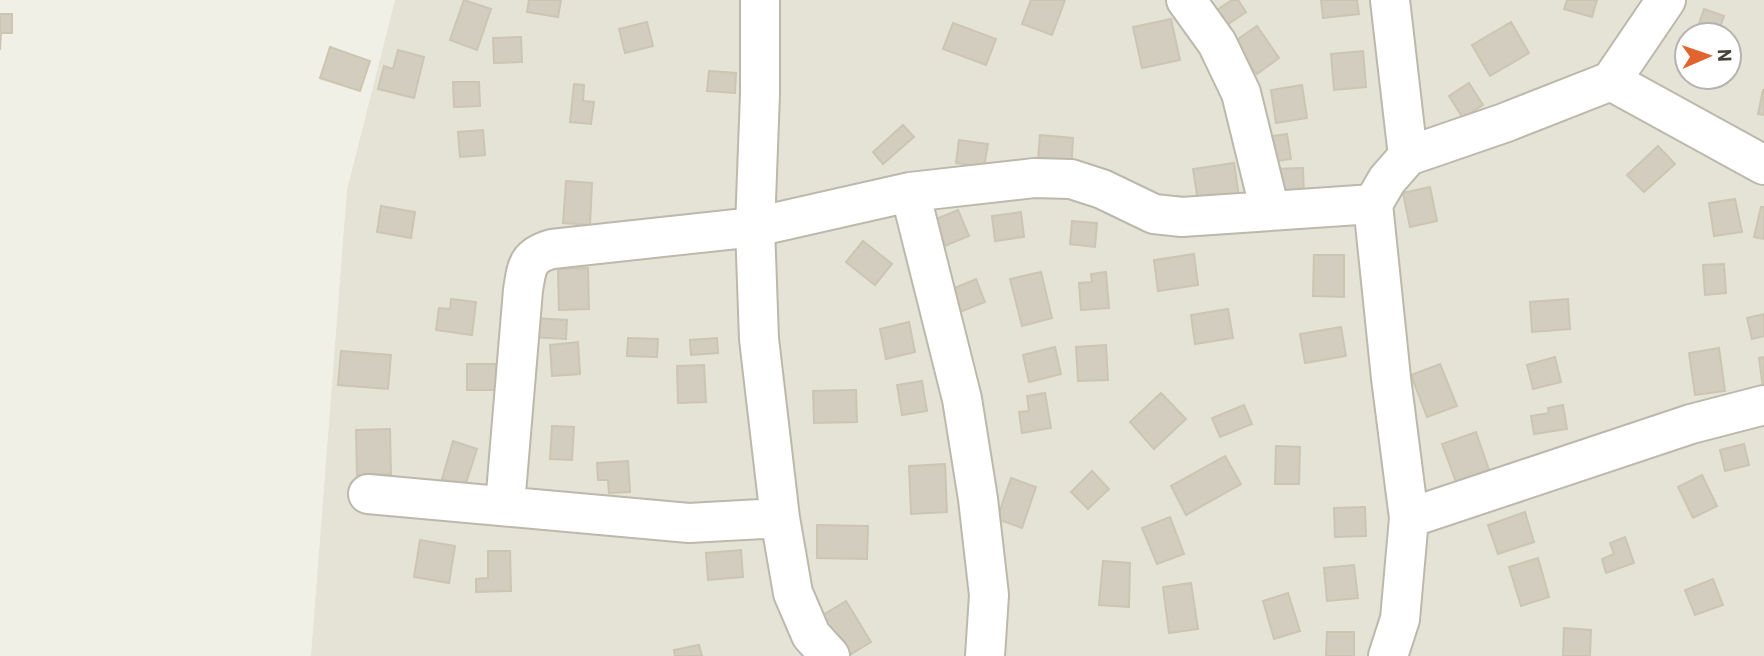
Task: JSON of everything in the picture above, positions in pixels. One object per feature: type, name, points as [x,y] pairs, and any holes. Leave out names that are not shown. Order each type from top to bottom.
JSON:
[{"type":"street","points":[[760,0],[755,227],[759,339],[780,518],[793,593],[811,635],[830,656]]},
{"type":"street","points":[[1186,0],[1217,43],[1241,93],[1270,211]]},
{"type":"street","points":[[1390,0],[1408,156]]},
{"type":"street","points":[[1388,656],[1400,619],[1409,518],[1373,204],[1387,180],[1408,156],[1504,123],[1611,80],[1666,0]]},
{"type":"street","points":[[1611,80],[1764,165]]},
{"type":"street","points":[[505,505],[523,290],[527,266],[536,254],[552,249],[755,227],[910,192],[1034,178],[1071,178],[1102,189],[1154,214],[1182,217],[1373,204]]},
{"type":"street","points":[[910,192],[962,399],[978,499],[989,595],[985,656]]},
{"type":"street","points":[[1409,518],[1691,424],[1764,405]]},
{"type":"street","points":[[368,494],[505,505],[636,520],[689,523],[780,518]]},
{"type":"shaded area","points":[[395,0],[1764,0],[1764,656],[311,656],[347,190]]},
{"type":"building","points":[[464,0],[491,9],[477,50],[450,40]]},
{"type":"building","points":[[529,0],[561,0],[558,17],[527,12]]},
{"type":"building","points":[[1031,0],[1065,0],[1052,35],[1022,24]]},
{"type":"building","points":[[1232,0],[1238,0],[1246,12],[1215,33],[1205,18]]},
{"type":"building","points":[[1321,0],[1357,0],[1359,14],[1323,18]]},
{"type":"building","points":[[1567,0],[1597,0],[1592,17],[1564,9]]},
{"type":"building","points":[[1704,9],[1724,16],[1722,21],[1700,21]]},
{"type":"building","points":[[0,14],[12,14],[12,33],[1,33],[0,50]]},
{"type":"building","points":[[1171,19],[1180,60],[1142,68],[1133,27]]},
{"type":"building","points":[[647,22],[653,46],[625,53],[619,29]]},
{"type":"building","points":[[1511,22],[1529,53],[1490,76],[1472,45]]},
{"type":"building","points":[[953,23],[996,39],[986,65],[943,49]]},
{"type":"building","points":[[1257,26],[1279,58],[1257,74],[1234,42]]},
{"type":"building","points":[[521,37],[522,62],[494,63],[493,38]]},
{"type":"building","points":[[330,47],[370,61],[360,91],[320,78]]},
{"type":"building","points":[[398,50],[424,57],[414,98],[378,89],[384,66],[393,69]]},
{"type":"building","points":[[1363,51],[1366,87],[1334,90],[1331,54]]},
{"type":"building","points":[[709,71],[736,73],[735,93],[707,91]]},
{"type":"building","points":[[453,82],[479,82],[480,106],[454,107]]},
{"type":"building","points":[[1469,83],[1483,105],[1463,118],[1449,96]]},
{"type":"building","points":[[574,84],[584,85],[583,101],[594,102],[591,124],[570,122]]},
{"type":"building","points":[[1302,85],[1307,118],[1276,123],[1271,90]]},
{"type":"building","points":[[1764,90],[1764,115],[1758,114]]},
{"type":"building","points":[[903,125],[914,137],[883,164],[873,152]]},
{"type":"building","points":[[483,130],[485,155],[460,157],[458,132]]},
{"type":"building","points":[[1287,134],[1291,159],[1262,163],[1259,138]]},
{"type":"building","points":[[1040,135],[1073,138],[1071,174],[1037,172]]},
{"type":"building","points":[[959,140],[988,144],[984,167],[956,163]]},
{"type":"building","points":[[1658,146],[1675,164],[1644,192],[1627,175]]},
{"type":"building","points":[[1234,163],[1239,197],[1198,202],[1193,169]]},
{"type":"building","points":[[1303,168],[1304,199],[1274,200],[1272,169]]},
{"type":"building","points":[[566,181],[592,183],[590,225],[563,223]]},
{"type":"building","points":[[1430,187],[1437,221],[1410,227],[1403,193]]},
{"type":"building","points":[[1735,199],[1742,232],[1714,236],[1709,203]]},
{"type":"building","points":[[381,206],[415,212],[411,238],[377,232]]},
{"type":"building","points":[[1761,207],[1764,207],[1764,239],[1754,237]]},
{"type":"building","points":[[958,210],[969,236],[942,247],[931,221]]},
{"type":"building","points":[[1021,212],[1024,237],[995,241],[992,216]]},
{"type":"building","points":[[1072,221],[1097,223],[1095,247],[1070,244]]},
{"type":"building","points":[[863,241],[892,264],[875,285],[846,262]]},
{"type":"building","points":[[1194,254],[1198,285],[1158,291],[1154,260]]},
{"type":"building","points":[[1314,255],[1344,255],[1344,297],[1313,296]]},
{"type":"building","points":[[1724,264],[1726,293],[1705,295],[1703,265]]},
{"type":"building","points":[[588,268],[589,309],[559,310],[558,269]]},
{"type":"building","points":[[1041,272],[1052,318],[1022,326],[1010,279]]},
{"type":"building","points":[[1106,272],[1109,308],[1081,310],[1079,283],[1092,282],[1091,274]]},
{"type":"building","points":[[976,279],[985,302],[955,314],[945,292]]},
{"type":"building","points":[[451,299],[476,302],[472,335],[436,330],[439,308],[450,309]]},
{"type":"building","points":[[1568,299],[1570,329],[1532,332],[1530,302]]},
{"type":"building","points":[[1228,309],[1233,338],[1195,344],[1191,315]]},
{"type":"building","points":[[1764,314],[1764,336],[1752,339],[1747,318]]},
{"type":"building","points":[[533,318],[567,320],[566,339],[532,337]]},
{"type":"building","points":[[909,322],[915,352],[886,359],[880,329]]},
{"type":"building","points":[[1341,327],[1346,356],[1305,363],[1300,334]]},
{"type":"building","points":[[628,338],[658,339],[657,357],[627,356]]},
{"type":"building","points":[[717,338],[718,353],[691,355],[690,340]]},
{"type":"building","points":[[578,342],[580,374],[552,376],[550,345]]},
{"type":"building","points":[[1106,345],[1108,380],[1078,381],[1076,347]]},
{"type":"building","points":[[1055,347],[1061,374],[1029,382],[1023,355]]},
{"type":"building","points":[[1719,348],[1725,391],[1695,395],[1689,353]]},
{"type":"building","points":[[341,351],[391,355],[388,389],[338,385]]},
{"type":"building","points":[[1555,357],[1561,382],[1533,389],[1527,365]]},
{"type":"building","points":[[1764,357],[1764,388],[1763,388],[1759,358]]},
{"type":"building","points":[[467,364],[496,364],[497,390],[467,390]]},
{"type":"building","points":[[1440,364],[1457,406],[1427,417],[1411,375]]},
{"type":"building","points":[[704,365],[706,402],[678,403],[677,366]]},
{"type":"building","points":[[922,381],[927,411],[902,415],[897,385]]},
{"type":"building","points":[[856,390],[857,422],[814,423],[813,391]]},
{"type":"building","points":[[1045,393],[1051,428],[1022,433],[1019,412],[1029,411],[1027,396]]},
{"type":"building","points":[[1161,393],[1186,419],[1154,449],[1130,422]]},
{"type":"building","points":[[1244,405],[1252,424],[1220,437],[1212,418]]},
{"type":"building","points":[[1563,405],[1567,429],[1534,434],[1531,416],[1549,413],[1548,408]]},
{"type":"building","points":[[552,426],[574,427],[572,460],[550,459]]},
{"type":"building","points":[[390,429],[391,474],[357,475],[356,430]]},
{"type":"building","points":[[1476,432],[1489,470],[1456,482],[1442,444]]},
{"type":"building","points":[[453,441],[477,449],[465,486],[442,479]]},
{"type":"building","points":[[1744,444],[1749,465],[1725,471],[1720,450]]},
{"type":"building","points":[[1276,446],[1300,447],[1299,484],[1275,484]]},
{"type":"building","points":[[1225,456],[1241,484],[1186,515],[1171,486]]},
{"type":"building","points":[[628,461],[630,492],[609,493],[608,480],[598,480],[597,463]]},
{"type":"building","points":[[945,464],[947,512],[911,514],[909,466]]},
{"type":"building","points":[[1092,471],[1109,489],[1088,509],[1071,492]]},
{"type":"building","points":[[1702,475],[1717,506],[1693,518],[1678,487]]},
{"type":"building","points":[[1011,478],[1036,487],[1022,528],[997,519]]},
{"type":"building","points":[[1365,507],[1366,536],[1335,537],[1334,508]]},
{"type":"building","points":[[1525,512],[1534,542],[1498,554],[1488,525]]},
{"type":"building","points":[[1170,517],[1184,554],[1157,564],[1142,528]]},
{"type":"building","points":[[817,525],[868,526],[867,559],[817,558]]},
{"type":"building","points":[[1625,537],[1634,563],[1606,573],[1602,559],[1614,554],[1610,543]]},
{"type":"building","points":[[420,540],[455,546],[449,583],[414,577]]},
{"type":"building","points":[[741,550],[743,577],[708,580],[706,553]]},
{"type":"building","points":[[488,551],[510,551],[511,591],[476,592],[476,579],[488,578]]},
{"type":"building","points":[[1538,558],[1549,597],[1521,606],[1509,567]]},
{"type":"building","points":[[1103,561],[1130,563],[1129,607],[1099,605]]},
{"type":"building","points":[[1354,565],[1358,598],[1327,601],[1324,568]]},
{"type":"building","points":[[1713,579],[1723,605],[1695,615],[1685,590]]},
{"type":"building","points":[[1191,583],[1198,629],[1169,633],[1163,587]]},
{"type":"building","points":[[1288,593],[1300,631],[1274,639],[1263,601]]},
{"type":"building","points":[[846,601],[871,642],[848,656],[821,616]]},
{"type":"building","points":[[1564,628],[1591,630],[1590,656],[1563,656]]},
{"type":"building","points":[[1327,632],[1354,632],[1354,656],[1326,656]]},
{"type":"building","points":[[699,645],[702,656],[675,656],[674,650]]}]
